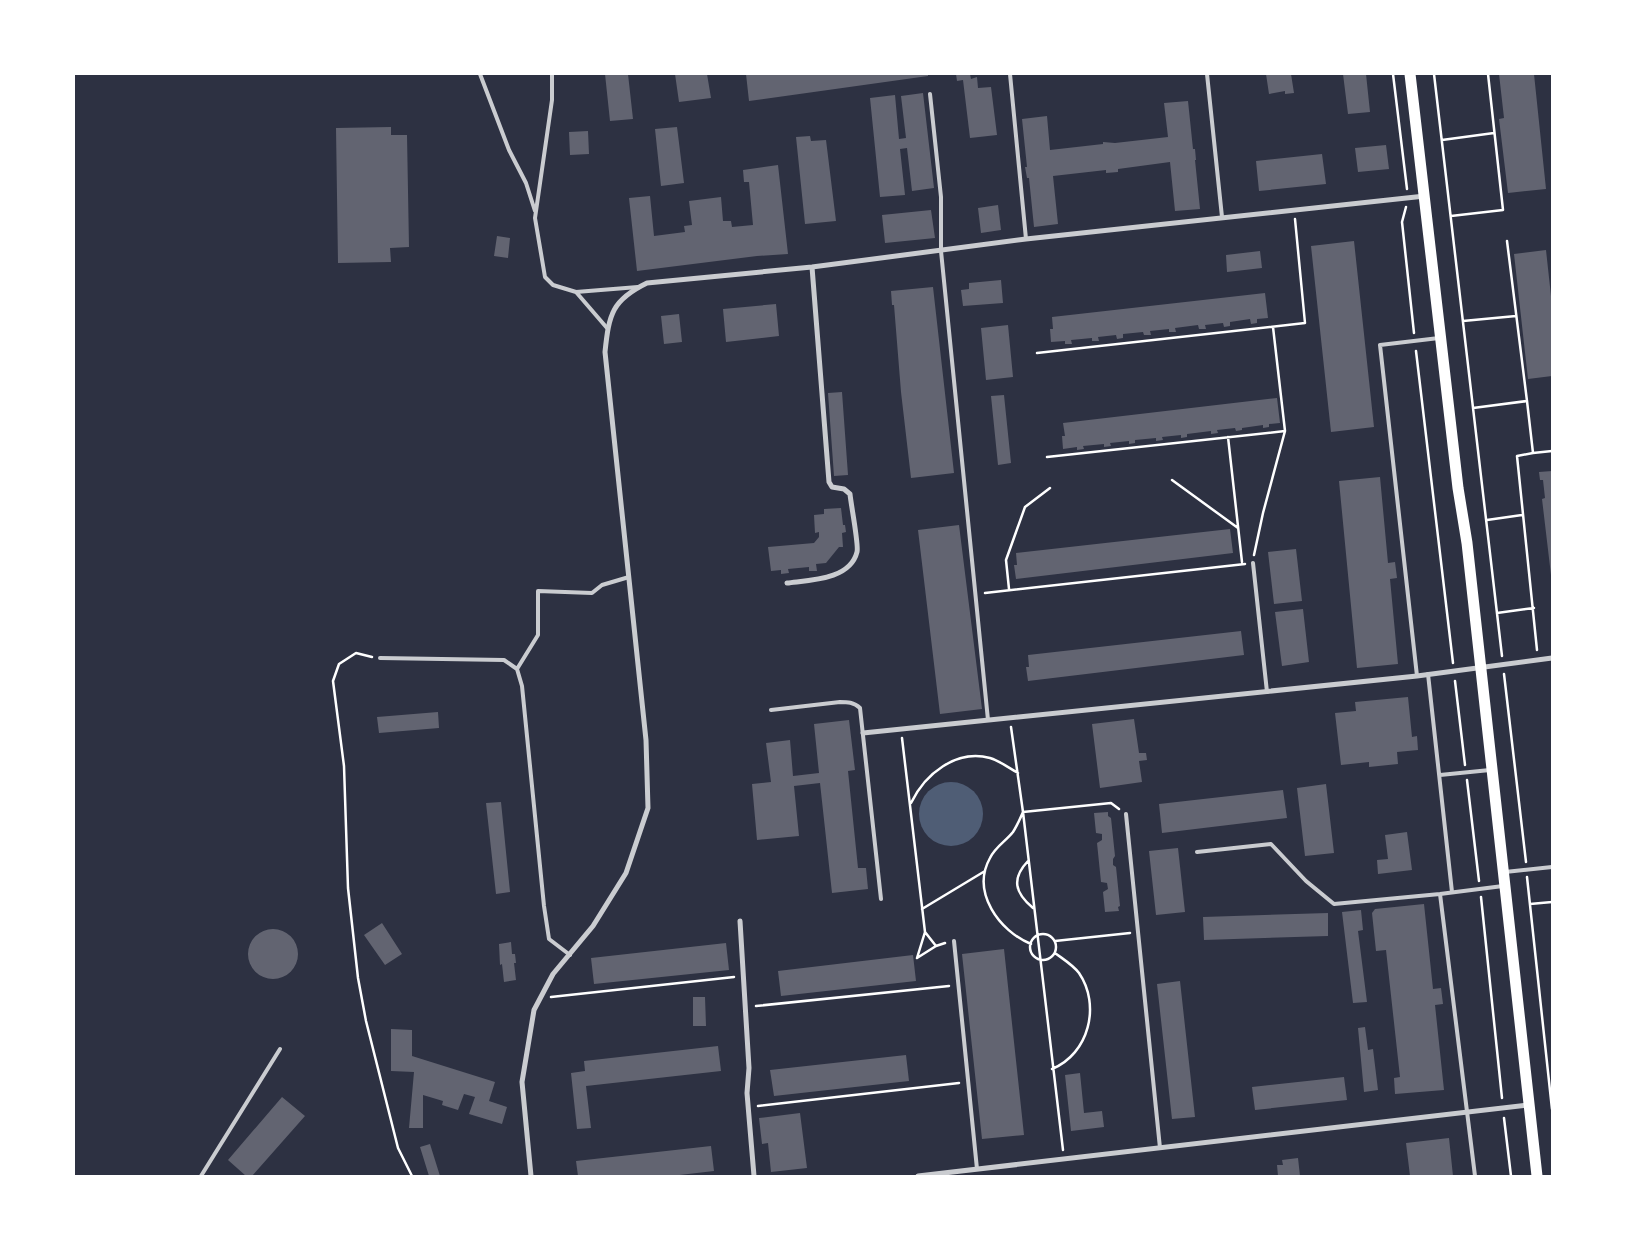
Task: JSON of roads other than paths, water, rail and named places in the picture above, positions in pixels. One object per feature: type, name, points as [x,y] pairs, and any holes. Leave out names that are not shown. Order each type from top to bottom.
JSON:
[{"type":"main road","points":[[1410,74],[1458,488],[1467,543],[1537,1176]]},
{"type":"street","points":[[531,1176],[522,1082],[534,1010],[553,974],[593,926],[626,873],[648,808],[646,740],[605,352],[608,328],[615,308],[624,295],[647,283],[812,267],[1026,239],[1425,196]]},
{"type":"street","points":[[787,583],[832,577],[848,567],[857,552],[850,494],[844,489],[832,487],[829,482],[812,267]]},
{"type":"street","points":[[863,733],[1416,676],[1552,658]]},
{"type":"street","points":[[740,921],[749,1068],[748,1107],[754,1176]]},
{"type":"street","points":[[918,1176],[1529,1105]]},
{"type":"lane","points":[[480,74],[509,150],[526,183],[535,213],[545,277],[553,285],[576,292],[638,287]]},
{"type":"lane","points":[[535,213],[552,100],[552,74]]},
{"type":"lane","points":[[1010,74],[1026,239]]},
{"type":"lane","points":[[1207,74],[1222,217]]},
{"type":"lane","points":[[930,94],[941,197],[941,251],[988,720]]},
{"type":"lane","points":[[576,292],[608,328]]},
{"type":"lane","points":[[1416,676],[1380,344],[1440,338]]},
{"type":"lane","points":[[1253,562],[1267,692]]},
{"type":"lane","points":[[517,669],[538,635],[538,591],[592,593],[602,585],[629,577]]},
{"type":"lane","points":[[380,658],[504,660],[517,669],[522,686],[549,939],[570,955]]},
{"type":"lane","points":[[1428,674],[1452,892]]},
{"type":"lane","points":[[771,710],[849,702],[856,704],[860,708],[881,899]]},
{"type":"lane","points":[[1440,775],[1493,769]]},
{"type":"lane","points":[[1126,814],[1160,1148]]},
{"type":"lane","points":[[1197,852],[1271,844],[1306,881],[1324,898],[1334,904],[1440,894],[1505,885]]},
{"type":"lane","points":[[1504,872],[1552,867]]},
{"type":"lane","points":[[1440,894],[1475,1176]]},
{"type":"lane","points":[[954,941],[976,1169]]},
{"type":"lane","points":[[201,1176],[280,1049]]},
{"type":"water","points":[[951,782],[969,788],[977,796],[983,814],[977,832],[969,840],[951,846],[933,840],[925,832],[919,814],[925,796],[933,788]]}]
